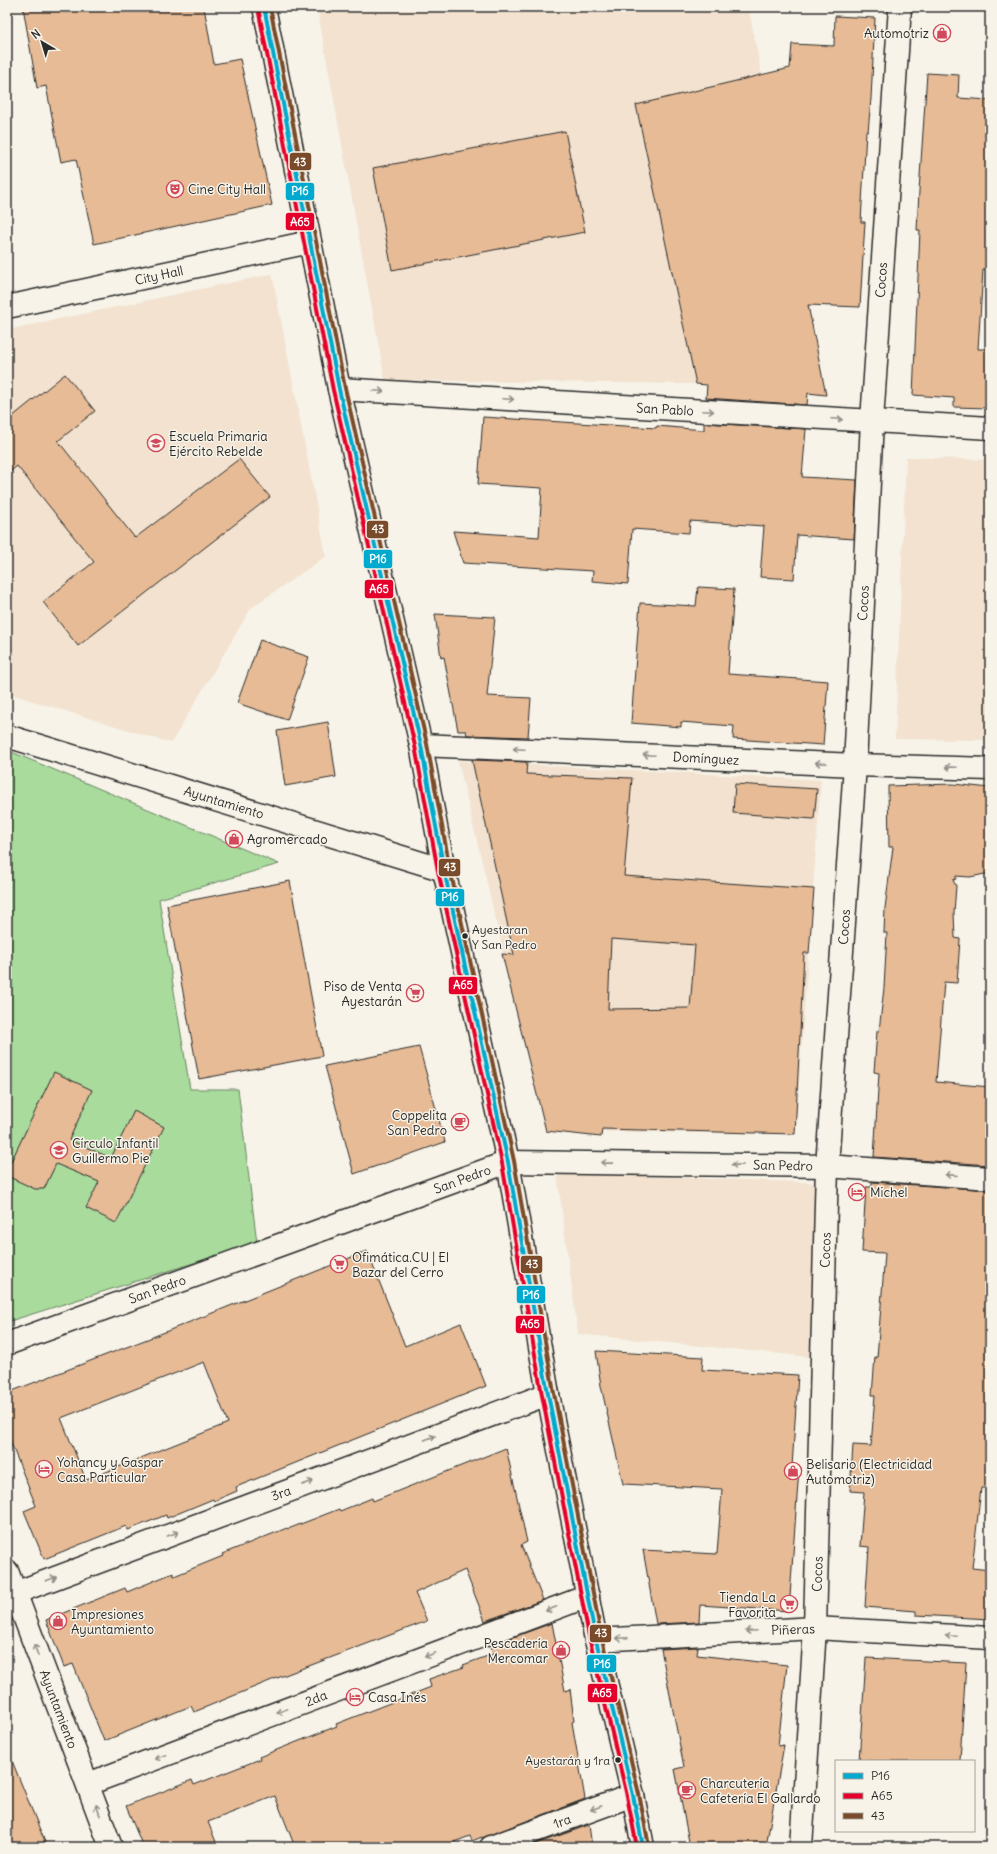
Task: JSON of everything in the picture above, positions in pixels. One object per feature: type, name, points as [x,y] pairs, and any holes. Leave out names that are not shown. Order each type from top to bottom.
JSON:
[{"type":"street","points":[[264,7],[339,389],[421,745],[444,870],[508,1162],[548,1394],[596,1640],[633,1795],[643,1847]]},
{"type":"street","name":"Cocos","points":[[801,1847],[815,1628],[828,1166],[855,764],[872,421],[900,7]]},
{"type":"street","name":"City Hall","points":[[7,308],[310,242]]},
{"type":"street","name":"San Pablo","points":[[339,389],[990,428]]},
{"type":"street","name":"Ayuntamiento","points":[[7,740],[7,736],[444,870]]},
{"type":"street","name":"Domínguez","points":[[421,745],[990,769]]},
{"type":"street","name":"San Pedro","points":[[7,1344],[508,1162],[828,1166],[990,1178]]},
{"type":"street","name":"3ra","points":[[15,1593],[548,1394]]},
{"type":"street","name":"Ayuntamiento","points":[[7,1571],[111,1847]]},
{"type":"street","name":"2da","points":[[88,1784],[588,1596]]},
{"type":"street","name":"Piñeras","points":[[596,1640],[815,1628],[990,1638]]},
{"type":"street","name":"1ra","points":[[491,1847],[633,1795]]},
{"type":"shaded area","points":[[317,7],[555,7],[749,11],[826,395],[696,384],[385,380]]},
{"type":"shaded area","name":"Escuela Primaria Ejército Rebelde","points":[[272,274],[326,556],[251,608],[171,743],[7,693],[7,330]]},
{"type":"shaded area","points":[[906,457],[990,460],[990,740],[895,739]]},
{"type":"shaded area","points":[[458,761],[821,780],[795,1134],[546,1131]]},
{"type":"shaded area","points":[[557,1173],[820,1183],[812,1357],[578,1334]]},
{"type":"green space","points":[[7,750],[279,864],[159,899],[190,1089],[238,1089],[257,1243],[7,1322]]},
{"type":"building","points":[[23,7],[204,7],[214,64],[240,59],[272,205],[94,244],[76,159],[61,162],[46,86],[37,88]]},
{"type":"building","points":[[835,16],[875,18],[871,99],[868,132],[866,131],[861,222],[865,222],[860,307],[808,305],[826,395],[808,393],[807,405],[706,398],[707,385],[696,384],[636,105],[790,68],[792,44],[834,46]]},
{"type":"building","points":[[927,73],[959,75],[958,98],[990,100],[990,270],[983,270],[978,349],[990,349],[987,408],[954,407],[954,398],[913,395],[920,230],[917,230]]},
{"type":"building","points":[[565,131],[585,232],[392,270],[373,168]]},
{"type":"building","points":[[65,374],[95,411],[58,441],[135,538],[239,459],[270,497],[78,646],[43,602],[94,562],[17,466],[7,474],[7,421]]},
{"type":"building","points":[[483,417],[656,428],[657,426],[704,430],[704,423],[806,429],[802,477],[857,480],[854,539],[797,535],[794,579],[760,577],[764,526],[690,521],[689,533],[632,529],[628,584],[592,581],[593,571],[463,563],[453,531],[539,537],[542,488],[478,484]]},
{"type":"building","points":[[698,587],[734,589],[728,674],[828,681],[823,745],[733,739],[734,726],[681,722],[681,727],[631,723],[640,603],[696,606]]},
{"type":"building","points":[[435,614],[495,617],[487,696],[531,698],[528,737],[467,735],[466,731],[458,731],[444,657],[441,658]]},
{"type":"building","points":[[260,640],[309,657],[287,720],[237,703]]},
{"type":"building","points":[[328,722],[336,777],[285,786],[277,731]]},
{"type":"building","points":[[472,760],[527,762],[526,774],[632,778],[624,876],[814,889],[809,953],[804,953],[795,1134],[602,1129],[601,1137],[546,1131],[502,954],[514,955]],"holes":[[[611,939],[695,945],[690,1008],[608,1009]]]},
{"type":"building","points":[[735,784],[817,789],[814,819],[733,813]]},
{"type":"building","points":[[953,784],[990,788],[990,873],[970,877],[956,876],[956,879],[953,880],[956,886],[954,913],[955,938],[960,939],[957,983],[944,982],[936,1082],[990,1087],[990,1165],[874,1157],[879,1073],[874,1072],[877,1031],[879,1031],[884,988],[887,933],[884,933],[885,908],[893,847],[889,847],[888,786]]},
{"type":"building","points":[[290,881],[322,1056],[199,1079],[167,905]]},
{"type":"building","points":[[419,1047],[445,1142],[354,1174],[325,1066]]},
{"type":"building","points":[[54,1072],[92,1090],[69,1140],[111,1158],[134,1111],[164,1127],[116,1223],[86,1208],[99,1182],[56,1164],[44,1189],[35,1189],[7,1176],[7,1170]]},
{"type":"building","points":[[872,1182],[990,1190],[990,1488],[981,1488],[972,1568],[990,1570],[990,1619],[916,1615],[916,1611],[865,1607],[869,1547],[860,1546],[864,1492],[850,1491],[853,1445],[871,1446],[875,1395],[872,1395],[875,1357],[877,1358],[885,1253],[862,1252],[866,1187],[872,1187]]},
{"type":"building","points":[[367,1251],[405,1346],[461,1323],[486,1386],[236,1487],[237,1491],[214,1501],[213,1499],[167,1518],[166,1515],[128,1530],[126,1526],[44,1559],[24,1511],[36,1506],[7,1433],[7,1393],[150,1338]],"holes":[[[204,1362],[228,1423],[86,1480],[61,1418]]]},
{"type":"building","points":[[596,1351],[703,1357],[702,1370],[798,1375],[792,1467],[799,1468],[789,1611],[700,1605],[699,1622],[656,1624],[643,1550],[717,1554],[722,1489],[623,1484],[601,1386]]},
{"type":"building","points":[[506,1448],[527,1542],[521,1545],[543,1600],[485,1621],[465,1570],[415,1593],[427,1621],[272,1680],[194,1712],[191,1706],[104,1741],[73,1664],[64,1667],[46,1620],[125,1588],[127,1592],[173,1573],[174,1576],[223,1556],[222,1554],[287,1528],[288,1529],[339,1509],[340,1511],[372,1498],[373,1501]]},
{"type":"building","points":[[552,1623],[565,1691],[570,1689],[574,1721],[572,1722],[585,1799],[482,1838],[472,1841],[470,1836],[441,1847],[295,1847],[275,1796],[208,1822],[218,1847],[143,1847],[126,1806],[192,1780],[194,1785],[337,1726],[336,1724],[431,1687],[429,1679],[464,1667],[463,1665],[493,1654],[491,1648],[495,1646],[495,1644]]},
{"type":"building","points":[[698,1647],[697,1655],[787,1665],[778,1746],[784,1745],[766,1847],[690,1847],[675,1769],[684,1767],[661,1649]]},
{"type":"building","points":[[866,1658],[966,1663],[960,1760],[859,1760]]},
{"type":"building","points":[[8,1751],[47,1847],[7,1847]]},
{"type":"building","points":[[589,1825],[592,1847],[527,1847]]},
{"type":"transit line","name":"P16","points":[[264,7],[339,389],[421,745],[444,870],[508,1162],[548,1394],[596,1640],[633,1795],[643,1847]]},
{"type":"transit line","name":"43","points":[[270,7],[345,388],[427,744],[450,869],[514,1161],[554,1393],[602,1639],[639,1794],[649,1846]]},
{"type":"transit line","name":"A65","points":[[258,8],[333,390],[415,746],[438,871],[502,1163],[542,1395],[590,1641],[627,1796],[637,1847]]},
{"type":"place","name":"Automotriz","points":[[942,33]]},
{"type":"place","name":"Cine City Hall","points":[[175,189]]},
{"type":"place","name":"Escuela Primaria Ejército Rebelde","points":[[156,443]]},
{"type":"place","name":"Agromercado","points":[[234,839]]},
{"type":"place","name":"Ayestaran Y San Pedro","points":[[465,936]]},
{"type":"place","name":"Piso de Venta Ayestarán","points":[[415,993]]},
{"type":"place","name":"Coppelita San Pedro","points":[[460,1122]]},
{"type":"place","name":"Círculo Infantil Guillermo Pie","points":[[59,1150]]},
{"type":"place","name":"Michel","points":[[857,1192]]},
{"type":"place","name":"Ofimática.CU | El Bazar del Cerro","points":[[339,1264]]},
{"type":"place","name":"Yohancy y Gaspar Casa Particular","points":[[44,1469]]},
{"type":"place","name":"Belisario (Electricidad Automotriz)","points":[[793,1471]]},
{"type":"place","name":"Tienda La Favorita","points":[[789,1604]]},
{"type":"place","name":"Impresiones Ayuntamiento","points":[[58,1621]]},
{"type":"place","name":"Pescadería Mercomar","points":[[561,1650]]},
{"type":"place","name":"Casa Inés","points":[[355,1697]]},
{"type":"place","name":"Ayestarán y 1ra","points":[[618,1760]]},
{"type":"place","name":"Charcutería Cafetería El Gallardo","points":[[687,1790]]}]
